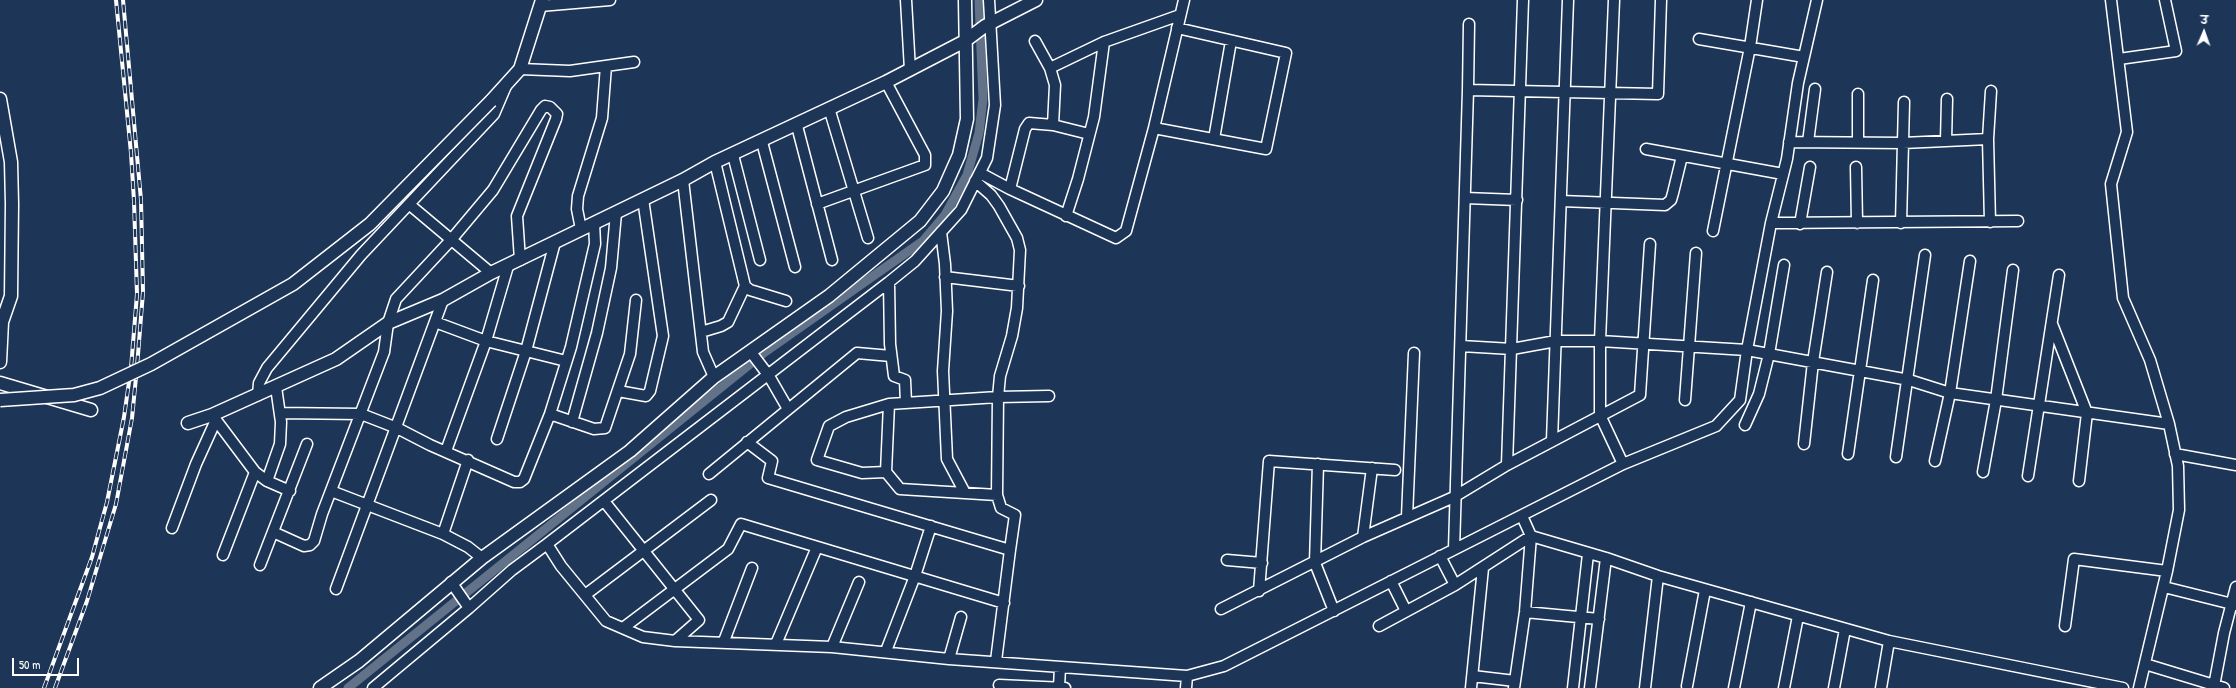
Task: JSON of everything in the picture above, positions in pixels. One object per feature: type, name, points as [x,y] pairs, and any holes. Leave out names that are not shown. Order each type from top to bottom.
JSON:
[{"type":"street","points":[[0,400],[74,395],[100,388],[151,364],[293,284],[370,224],[491,101],[520,69],[541,3],[610,0]]},
{"type":"street","points":[[906,0],[910,70]]},
{"type":"street","points":[[320,688],[453,585],[475,552],[616,462],[714,376],[754,356],[870,264],[920,221],[942,191],[959,155],[967,119],[968,38],[965,0]]},
{"type":"street","points":[[373,688],[467,604],[770,376],[915,261],[941,232],[960,210],[987,158],[995,105],[987,25],[989,0]]},
{"type":"street","points":[[188,423],[214,418],[258,395],[336,359],[388,323],[443,300],[491,273],[683,180],[715,162],[797,126],[829,108],[886,82],[968,38],[987,25],[1036,0]]},
{"type":"street","points":[[977,177],[1010,190],[1116,238],[1126,231],[1154,128],[1184,0]]},
{"type":"street","points":[[1507,465],[1523,0]]},
{"type":"street","points":[[1552,441],[1568,0]]},
{"type":"street","points":[[1614,0],[1607,203],[1600,341],[1600,415],[1623,464]]},
{"type":"street","points":[[1468,90],[1658,94],[1661,0]]},
{"type":"street","points":[[1713,232],[1728,164],[1750,47],[1757,0]]},
{"type":"street","points":[[1798,143],[1804,57],[1817,0]]},
{"type":"street","points":[[2111,0],[2127,132],[2111,184],[2123,298],[2150,360],[2169,424],[2178,466],[2179,510],[2164,587],[2139,688]]},
{"type":"street","points":[[2119,59],[2176,50],[2165,0]]},
{"type":"street","points":[[1050,68],[1104,42],[1180,15]]},
{"type":"street","points":[[1454,548],[1454,497],[1461,346],[1469,24]]},
{"type":"street","points":[[1154,128],[1266,149],[1286,53],[1177,28]]},
{"type":"street","points":[[1699,39],[1804,57]]},
{"type":"street","points":[[1035,40],[1050,68],[1056,93],[1053,125]]},
{"type":"street","points":[[1214,139],[1231,41]]},
{"type":"street","points":[[1066,216],[1094,117],[1104,42]]},
{"type":"street","points":[[520,69],[570,70],[634,62]]},
{"type":"street","points":[[581,229],[577,209],[578,196],[602,118],[606,66]]},
{"type":"street","points":[[817,204],[921,167],[926,161],[886,82]]},
{"type":"street","points":[[258,395],[259,382],[267,368],[361,256],[494,114],[506,84]]},
{"type":"street","points":[[1745,425],[1759,394],[1758,352],[1778,223],[1783,174],[1798,143],[1815,89]]},
{"type":"street","points":[[1990,222],[1988,139],[1991,91]]},
{"type":"street","points":[[1858,94],[1858,143]]},
{"type":"street","points":[[1946,141],[1947,98]]},
{"type":"street","points":[[0,99],[10,162],[12,204],[11,296],[1,325],[0,362]]},
{"type":"street","points":[[1901,223],[1904,102]]},
{"type":"street","points":[[274,532],[304,546],[310,545],[314,541],[331,491],[384,352],[388,323],[396,299],[451,240],[501,178],[541,110],[545,106],[550,107],[556,114],[556,119],[517,216],[520,260]]},
{"type":"street","points":[[829,108],[868,238]]},
{"type":"street","points":[[1010,190],[1025,128],[1029,123],[1053,125],[1089,134]]},
{"type":"street","points":[[797,126],[832,260]]},
{"type":"street","points":[[1798,143],[1858,143],[1988,139]]},
{"type":"street","points":[[762,142],[795,267]]},
{"type":"street","points":[[1646,149],[1783,174]]},
{"type":"street","points":[[733,154],[760,260]]},
{"type":"street","points":[[1561,201],[1665,205],[1671,200],[1682,156]]},
{"type":"street","points":[[715,162],[745,286],[750,290],[786,302]]},
{"type":"street","points":[[1800,224],[1810,167]]},
{"type":"street","points":[[1856,167],[1857,224]]},
{"type":"street","points":[[977,177],[999,206],[1017,238],[1020,250],[1018,286],[1012,336],[1000,376],[998,397],[997,495],[1001,508],[1015,516],[996,661]]},
{"type":"street","points":[[683,180],[703,352],[714,376]]},
{"type":"street","points":[[1465,198],[1517,200]]},
{"type":"street","points":[[618,391],[646,396],[650,392],[663,336],[643,199]]},
{"type":"street","points":[[410,205],[491,273]]},
{"type":"street","points":[[572,422],[597,333],[611,268],[616,212]]},
{"type":"street","points":[[1778,223],[1857,224],[2018,221]]},
{"type":"street","points":[[280,413],[361,414],[397,428],[514,482],[520,482],[524,479],[550,414],[566,361],[595,244],[594,222]]},
{"type":"street","points":[[941,232],[946,311],[944,402],[947,459],[965,493]]},
{"type":"street","points":[[498,439],[526,351],[555,242]]},
{"type":"street","points":[[1221,609],[1315,563],[1363,537],[1454,497],[1507,465],[1640,395],[1650,244]]},
{"type":"street","points":[[1685,400],[1696,253]]},
{"type":"street","points":[[1896,457],[1909,380],[1925,255]]},
{"type":"street","points":[[1935,461],[1950,393],[1970,261]]},
{"type":"street","points":[[1379,626],[1455,585],[1483,568],[1526,525],[1623,464],[1716,426],[1740,400],[1758,352],[1784,265]]},
{"type":"street","points":[[446,451],[486,341],[508,266]]},
{"type":"street","points":[[1983,472],[1996,400],[2013,270]]},
{"type":"street","points":[[1804,444],[1813,362],[1827,272]]},
{"type":"street","points":[[2028,476],[2059,275]]},
{"type":"street","points":[[945,277],[1018,286]]},
{"type":"street","points":[[1848,454],[1874,280]]},
{"type":"street","points":[[889,282],[891,356],[894,376],[905,380],[906,403]]},
{"type":"street","points":[[701,332],[721,326],[728,322],[745,286]]},
{"type":"street","points":[[336,589],[397,428],[443,300]]},
{"type":"street","points":[[550,414],[600,430],[605,428],[632,343],[636,300]]},
{"type":"street","points":[[435,322],[486,341],[566,361]]},
{"type":"street","points":[[2052,324],[2087,413],[2079,481]]},
{"type":"street","points":[[1461,346],[1512,349],[1556,341],[1600,341],[1644,342],[1758,352],[1909,380],[1950,393],[2169,424]]},
{"type":"street","points":[[709,474],[857,353],[891,356]]},
{"type":"street","points":[[1407,517],[1414,353]]},
{"type":"street","points":[[754,356],[770,376],[788,409]]},
{"type":"street","points":[[0,384],[91,410]]},
{"type":"street","points":[[267,481],[280,444],[280,413],[276,387]]},
{"type":"street","points":[[886,472],[862,474],[817,460],[828,426],[846,417],[890,404],[944,402],[998,397],[1049,396]]},
{"type":"street","points":[[890,404],[886,472],[900,489],[997,495]]},
{"type":"street","points":[[214,418],[255,472],[267,481],[290,491]]},
{"type":"street","points":[[172,528],[214,418]]},
{"type":"street","points":[[747,442],[772,461],[768,478],[1010,550]]},
{"type":"street","points":[[260,565],[307,444]]},
{"type":"street","points":[[2175,454],[2236,465]]},
{"type":"street","points":[[442,534],[468,460]]},
{"type":"street","points":[[1259,591],[1269,460],[1394,470]]},
{"type":"street","points":[[1318,464],[1315,563],[1334,610]]},
{"type":"street","points":[[1363,537],[1372,468]]},
{"type":"street","points":[[223,555],[255,472]]},
{"type":"street","points":[[331,491],[442,534],[475,552]]},
{"type":"street","points":[[585,595],[711,500]]},
{"type":"street","points":[[604,501],[699,620],[675,641]]},
{"type":"street","points":[[623,628],[728,549],[741,524],[1004,603]]},
{"type":"street","points":[[1473,676],[1515,684],[1525,612],[1526,525]]},
{"type":"street","points":[[999,685],[1059,679],[1186,683],[1224,666],[1334,610],[1394,588],[1443,563],[1454,548],[1526,525],[1588,554],[1606,558],[1658,576],[1845,629],[1889,641],[2123,688]]},
{"type":"street","points":[[886,651],[916,576],[931,526]]},
{"type":"street","points":[[547,544],[561,566],[606,621],[643,637],[675,641],[724,641],[832,647],[886,651],[949,659],[996,661],[1059,679],[1065,688]]},
{"type":"street","points":[[776,644],[817,547]]},
{"type":"street","points":[[1573,688],[1588,554]]},
{"type":"street","points":[[1590,688],[1606,558]]},
{"type":"street","points":[[2064,626],[2074,559],[2167,571]]},
{"type":"street","points":[[1227,560],[1262,562]]},
{"type":"street","points":[[1443,563],[1455,585]]},
{"type":"street","points":[[724,641],[752,568]]},
{"type":"street","points":[[1471,688],[1483,568]]},
{"type":"street","points":[[1645,688],[1658,576]]},
{"type":"street","points":[[832,647],[859,582]]},
{"type":"street","points":[[453,585],[467,604]]},
{"type":"street","points":[[2164,587],[2234,604]]},
{"type":"street","points":[[2145,664],[2219,687],[2224,633],[2234,604],[2236,587]]},
{"type":"street","points":[[1394,588],[1406,611]]},
{"type":"street","points":[[1687,686],[1706,590]]},
{"type":"street","points":[[1734,688],[1751,602]]},
{"type":"street","points":[[1525,612],[1599,619]]},
{"type":"street","points":[[1784,688],[1798,616]]},
{"type":"street","points":[[949,659],[961,617]]},
{"type":"street","points":[[1834,688],[1845,629]]},
{"type":"street","points":[[1881,688],[1889,641]]},
{"type":"waterway","points":[[348,688],[765,352],[923,241],[945,215],[967,175],[979,133],[983,99],[979,0]]},
{"type":"railway","points":[[44,688],[92,557],[107,502],[124,417],[131,368],[137,294],[134,201],[131,153],[116,0]]},
{"type":"railway","points":[[55,688],[87,601],[116,504],[132,418],[143,292],[141,200],[123,0]]}]
